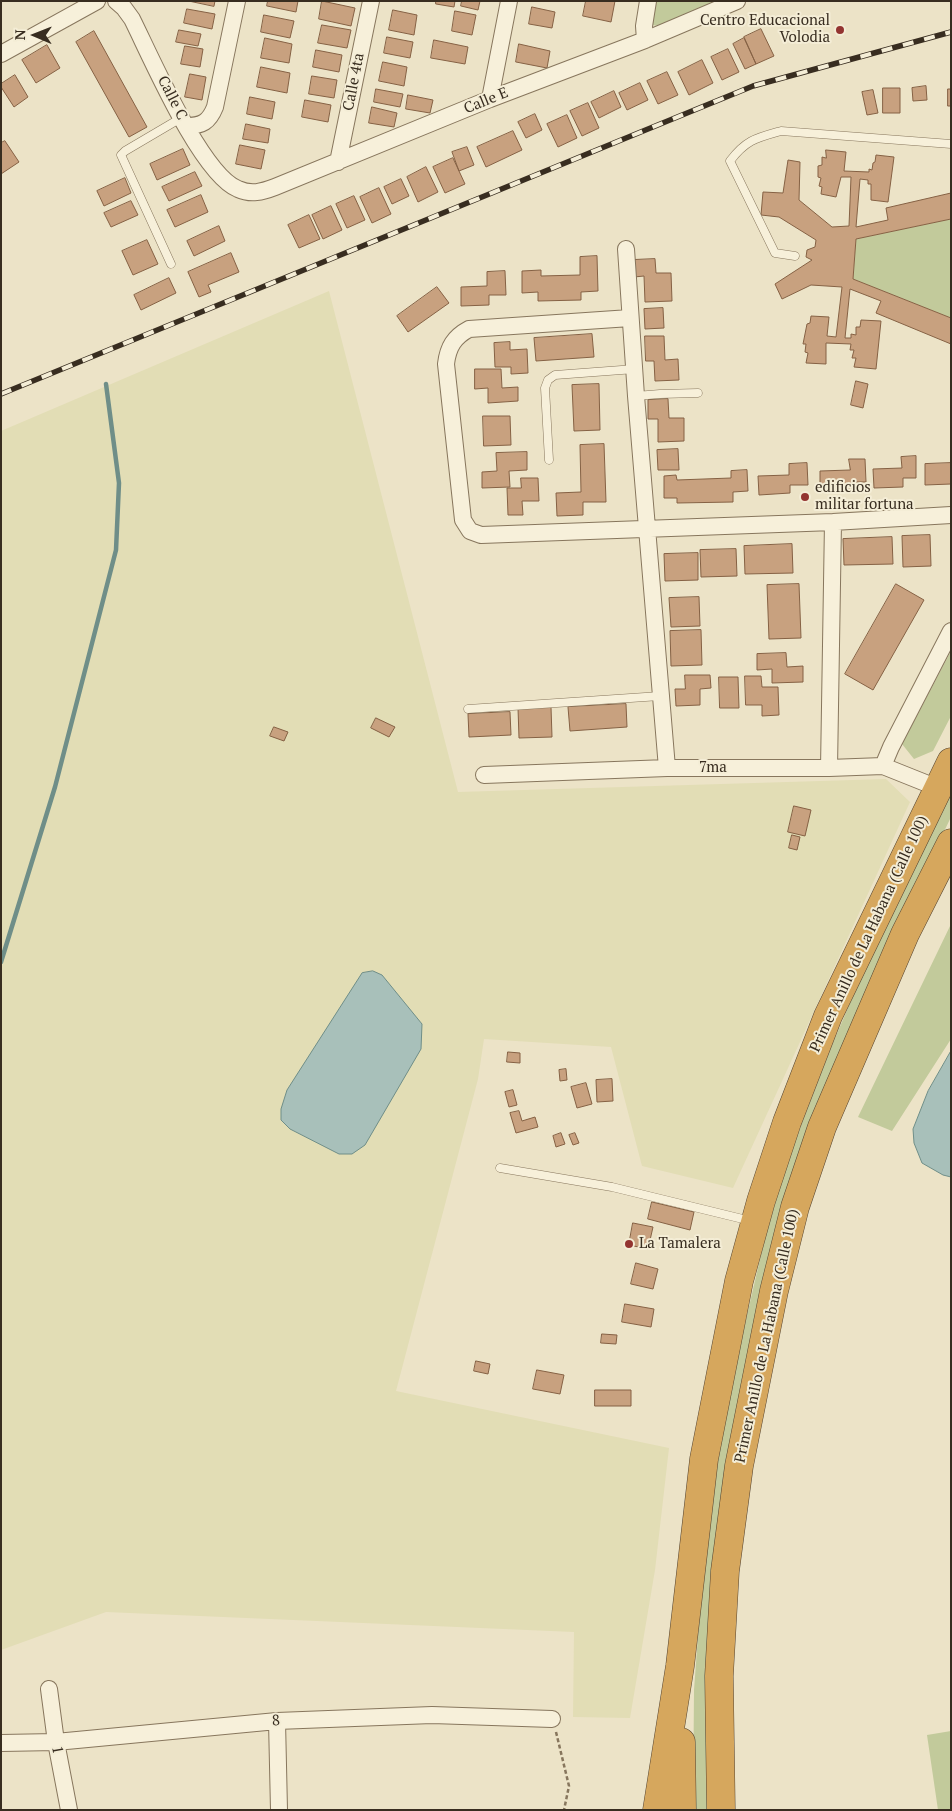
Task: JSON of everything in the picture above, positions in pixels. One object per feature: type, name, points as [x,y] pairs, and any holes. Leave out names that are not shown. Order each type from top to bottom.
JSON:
[{"type":"highway","name":"Primer Anillo de La Habana (Calle 100)","points":[[680,1666],[704,1459],[739,1281],[755,1222],[786,1122],[828,1016],[951,762]]},
{"type":"highway","name":"Primer Anillo de La Habana (Calle 100)","points":[[720,1805],[719,1676],[725,1571],[739,1466],[756,1375],[794,1208],[822,1127],[905,934],[951,843]]},
{"type":"highway","points":[[658,1810],[680,1666]]},
{"type":"highway","points":[[680,1666],[682,1810]]},
{"type":"street","points":[[1,54],[97,1]]},
{"type":"street","name":"Calle C","points":[[116,1],[132,19],[183,122],[213,168],[236,189]]},
{"type":"street","points":[[183,122],[202,125],[208,121],[216,107],[237,1]]},
{"type":"street","name":"Calle 4ta","points":[[338,162],[370,1]]},
{"type":"street","points":[[490,99],[509,1]]},
{"type":"street","points":[[645,40],[644,26],[648,1]]},
{"type":"street","name":"Calle E","points":[[236,189],[254,193],[263,192],[490,99],[645,40],[737,1]]},
{"type":"street","points":[[626,249],[646,529],[667,768]]},
{"type":"street","points":[[630,318],[469,329],[459,334],[453,341],[447,352],[446,364],[463,520],[470,531],[481,535],[951,516]]},
{"type":"street","points":[[829,768],[833,522]]},
{"type":"street","points":[[883,766],[951,631]]},
{"type":"street","name":"7ma","points":[[484,775],[667,768],[883,766],[938,788]]},
{"type":"street","name":"1","points":[[49,1689],[68,1810]]},
{"type":"street","name":"8","points":[[1,1743],[56,1742],[277,1721],[432,1714],[552,1718]]},
{"type":"street","points":[[277,1721],[279,1810]]},
{"type":"lane","points":[[171,264],[121,155],[183,122]]},
{"type":"lane","points":[[795,256],[775,253],[730,161],[742,146],[760,137],[781,131],[951,144]]},
{"type":"lane","points":[[549,460],[544,388],[548,380],[555,375],[635,369]]},
{"type":"lane","points":[[636,396],[698,394]]},
{"type":"lane","points":[[468,709],[660,696]]},
{"type":"lane","points":[[500,1168],[612,1187],[755,1222]]},
{"type":"path","points":[[552,1718],[569,1786],[564,1810]]},
{"type":"shaded area","points":[[329,291],[458,792],[886,779],[910,802],[733,1188],[642,1166],[611,1047],[484,1039],[478,1079],[396,1391],[669,1448],[655,1570],[630,1718],[573,1717],[574,1632],[106,1612],[1,1650],[1,431]]},
{"type":"green space","points":[[656,1],[722,1],[659,26],[652,25]]},
{"type":"green space","points":[[951,219],[951,318],[853,279],[856,239]]},
{"type":"green space","points":[[951,651],[951,716],[933,751],[914,759],[902,744]]},
{"type":"green space","points":[[951,784],[951,817],[900,923],[775,1243],[709,1810],[693,1810],[694,1690],[702,1582],[718,1460],[733,1375],[765,1238],[787,1162],[832,1045],[908,869]]},
{"type":"green space","points":[[951,924],[951,1039],[892,1131],[858,1117]]},
{"type":"green space","points":[[951,1731],[951,1810],[938,1810],[927,1735]]},
{"type":"water","points":[[373,971],[382,975],[422,1024],[421,1049],[365,1145],[352,1154],[339,1154],[290,1129],[281,1120],[281,1109],[287,1090],[362,973]]},
{"type":"water","points":[[951,1051],[951,1177],[943,1175],[922,1163],[914,1143],[913,1129],[928,1091]]},
{"type":"building","points":[[189,1],[215,1],[214,6]]},
{"type":"building","points":[[268,1],[298,1],[296,12],[267,6]]},
{"type":"building","points":[[322,1],[355,8],[351,26],[319,19]]},
{"type":"building","points":[[436,1],[455,1],[454,7],[436,4]]},
{"type":"building","points":[[462,1],[480,1],[478,10],[461,6]]},
{"type":"building","points":[[586,1],[615,1],[611,22],[583,16]]},
{"type":"building","points":[[532,7],[555,12],[552,28],[529,24]]},
{"type":"building","points":[[187,9],[215,14],[212,29],[184,23]]},
{"type":"building","points":[[393,10],[417,15],[414,35],[389,30]]},
{"type":"building","points":[[455,11],[476,15],[472,35],[452,31]]},
{"type":"building","points":[[264,15],[294,21],[290,38],[261,32]]},
{"type":"building","points":[[322,25],[351,30],[347,48],[318,43]]},
{"type":"building","points":[[761,29],[774,56],[756,64],[744,37]]},
{"type":"building","points":[[179,30],[201,34],[198,46],[176,42]]},
{"type":"building","points":[[94,31],[147,127],[129,137],[76,42]]},
{"type":"building","points":[[387,37],[413,42],[410,58],[384,53]]},
{"type":"building","points":[[265,38],[292,44],[289,63],[261,58]]},
{"type":"building","points":[[744,38],[756,64],[745,69],[733,44]]},
{"type":"building","points":[[434,40],[468,47],[465,64],[431,58]]},
{"type":"building","points":[[519,44],[550,51],[547,68],[516,62]]},
{"type":"building","points":[[47,45],[60,68],[36,83],[22,60]]},
{"type":"building","points":[[185,46],[203,49],[200,67],[181,64]]},
{"type":"building","points":[[728,49],[739,72],[722,80],[711,57]]},
{"type":"building","points":[[316,50],[342,55],[339,72],[313,67]]},
{"type":"building","points":[[702,60],[713,83],[689,95],[678,72]]},
{"type":"building","points":[[383,62],[407,67],[404,86],[379,81]]},
{"type":"building","points":[[261,67],[290,73],[287,93],[257,87]]},
{"type":"building","points":[[667,72],[678,95],[658,104],[647,81]]},
{"type":"building","points":[[190,74],[206,77],[202,100],[185,97]]},
{"type":"building","points":[[15,75],[28,97],[14,107],[1,84]]},
{"type":"building","points":[[312,76],[337,80],[334,98],[309,94]]},
{"type":"building","points":[[640,83],[648,100],[627,110],[619,93]]},
{"type":"building","points":[[926,86],[927,100],[913,101],[912,88]]},
{"type":"building","points":[[883,88],[900,88],[900,113],[883,113]]},
{"type":"building","points":[[376,89],[403,94],[400,107],[374,102]]},
{"type":"building","points":[[948,89],[951,89],[951,106],[948,106]]},
{"type":"building","points":[[873,90],[878,113],[867,115],[862,92]]},
{"type":"building","points":[[614,91],[621,107],[599,118],[591,102]]},
{"type":"building","points":[[408,95],[433,100],[430,113],[406,109]]},
{"type":"building","points":[[250,97],[275,102],[272,119],[247,114]]},
{"type":"building","points":[[305,100],[331,105],[328,122],[302,117]]},
{"type":"building","points":[[588,103],[599,128],[582,136],[570,111]]},
{"type":"building","points":[[372,107],[397,113],[394,127],[369,123]]},
{"type":"building","points":[[535,114],[542,130],[526,138],[518,122]]},
{"type":"building","points":[[567,115],[577,138],[558,147],[547,124]]},
{"type":"building","points":[[246,124],[270,129],[268,143],[243,139]]},
{"type":"building","points":[[513,131],[522,150],[486,167],[477,147]]},
{"type":"building","points":[[5,141],[19,162],[1,174],[1,143]]},
{"type":"building","points":[[240,145],[265,150],[261,169],[236,164]]},
{"type":"building","points":[[467,147],[474,165],[459,171],[452,152]]},
{"type":"building","points":[[183,149],[190,165],[157,180],[150,164]]},
{"type":"building","points":[[826,150],[846,152],[844,171],[869,172],[869,169],[872,170],[876,155],[894,157],[888,202],[871,200],[871,184],[868,184],[868,180],[860,179],[856,227],[888,220],[886,208],[951,193],[951,219],[856,239],[853,279],[951,318],[951,344],[876,313],[881,301],[850,289],[845,338],[851,338],[851,334],[856,335],[856,327],[860,327],[861,320],[881,321],[876,369],[854,367],[856,358],[852,358],[854,350],[850,350],[851,344],[826,343],[826,364],[806,363],[808,353],[805,352],[806,344],[803,344],[807,324],[810,323],[811,316],[829,317],[827,336],[836,337],[842,287],[811,285],[782,299],[775,284],[812,260],[806,257],[807,250],[815,247],[816,240],[779,217],[761,215],[763,192],[783,193],[788,160],[800,162],[799,200],[832,227],[849,226],[851,177],[841,177],[836,197],[821,194],[822,187],[819,186],[821,178],[818,177],[818,166],[822,165],[822,157],[826,158]]},
{"type":"building","points":[[453,158],[465,184],[445,193],[433,167]]},
{"type":"building","points":[[426,167],[438,192],[418,202],[407,177]]},
{"type":"building","points":[[195,172],[202,186],[169,201],[162,187]]},
{"type":"building","points":[[125,178],[131,193],[104,206],[97,191]]},
{"type":"building","points":[[401,179],[409,196],[392,204],[384,187]]},
{"type":"building","points":[[379,188],[391,214],[372,223],[360,197]]},
{"type":"building","points":[[201,195],[208,212],[175,227],[167,210]]},
{"type":"building","points":[[354,196],[365,220],[347,228],[336,204]]},
{"type":"building","points":[[131,201],[138,215],[111,227],[104,213]]},
{"type":"building","points":[[331,206],[342,230],[323,239],[312,215]]},
{"type":"building","points":[[309,215],[320,239],[299,248],[288,225]]},
{"type":"building","points":[[219,226],[225,241],[194,256],[187,241]]},
{"type":"building","points":[[147,240],[158,264],[133,275],[122,251]]},
{"type":"building","points":[[231,253],[239,272],[208,285],[211,292],[199,297],[188,272]]},
{"type":"building","points":[[597,256],[598,291],[581,292],[581,300],[538,301],[538,292],[522,293],[522,271],[541,270],[541,276],[580,275],[580,257]]},
{"type":"building","points":[[655,259],[656,273],[671,273],[672,301],[645,302],[644,276],[634,277],[633,260]]},
{"type":"building","points":[[505,271],[506,295],[489,295],[489,305],[461,306],[461,287],[487,286],[487,272]]},
{"type":"building","points":[[169,278],[176,293],[141,310],[134,295]]},
{"type":"building","points":[[437,287],[449,303],[408,332],[397,316]]},
{"type":"building","points":[[663,308],[664,328],[645,329],[644,309]]},
{"type":"building","points":[[592,334],[594,357],[536,361],[534,338]]},
{"type":"building","points":[[645,336],[664,336],[665,360],[678,359],[679,380],[655,381],[654,361],[646,361]]},
{"type":"building","points":[[510,342],[510,350],[527,349],[528,373],[511,374],[511,367],[495,367],[494,343]]},
{"type":"building","points":[[475,369],[501,369],[502,388],[518,387],[518,401],[488,403],[488,388],[475,389]]},
{"type":"building","points":[[856,381],[868,384],[863,408],[851,405]]},
{"type":"building","points":[[599,384],[600,430],[574,431],[572,385]]},
{"type":"building","points":[[668,399],[669,418],[684,418],[684,441],[658,442],[658,419],[648,419],[648,400]]},
{"type":"building","points":[[483,416],[510,416],[511,445],[484,446]]},
{"type":"building","points":[[604,444],[606,502],[583,502],[583,515],[557,516],[556,493],[581,492],[580,445]]},
{"type":"building","points":[[678,449],[679,470],[658,470],[657,450]]},
{"type":"building","points":[[527,452],[527,470],[509,471],[510,487],[482,488],[482,472],[497,471],[496,453]]},
{"type":"building","points":[[916,456],[916,478],[903,478],[903,487],[874,488],[873,469],[902,468],[901,457]]},
{"type":"building","points":[[849,459],[865,459],[866,482],[852,482],[852,489],[820,491],[820,471],[850,470]]},
{"type":"building","points":[[807,463],[808,485],[790,485],[790,493],[759,495],[758,476],[789,475],[789,464]]},
{"type":"building","points":[[951,463],[951,484],[925,485],[925,464]]},
{"type":"building","points":[[747,470],[748,491],[733,492],[733,502],[677,503],[677,498],[664,498],[664,476],[676,475],[677,480],[731,478],[731,471]]},
{"type":"building","points":[[521,478],[538,478],[539,501],[522,501],[523,515],[508,515],[507,488],[521,488]]},
{"type":"building","points":[[930,535],[931,566],[903,567],[902,536]]},
{"type":"building","points":[[892,537],[893,564],[844,565],[843,539]]},
{"type":"building","points":[[792,544],[793,573],[745,574],[744,546]]},
{"type":"building","points":[[736,549],[737,576],[701,577],[700,550]]},
{"type":"building","points":[[698,553],[698,580],[665,581],[664,554]]},
{"type":"building","points":[[799,584],[801,638],[769,639],[767,585]]},
{"type":"building","points":[[896,584],[924,600],[873,690],[845,674]]},
{"type":"building","points":[[699,597],[700,626],[671,627],[669,598]]},
{"type":"building","points":[[701,630],[702,665],[671,666],[670,631]]},
{"type":"building","points":[[786,653],[787,667],[803,666],[803,682],[772,683],[772,669],[757,670],[757,654]]},
{"type":"building","points":[[685,675],[710,675],[711,688],[700,689],[700,705],[676,706],[675,689],[685,689]]},
{"type":"building","points":[[745,676],[761,676],[762,687],[778,687],[779,715],[762,716],[762,705],[746,705]]},
{"type":"building","points":[[719,677],[738,677],[739,708],[720,708]]},
{"type":"building","points":[[626,704],[627,727],[570,731],[568,707]]},
{"type":"building","points":[[551,707],[552,737],[519,738],[518,708]]},
{"type":"building","points":[[510,712],[511,735],[469,737],[468,714]]},
{"type":"building","points":[[376,718],[395,727],[389,737],[371,728]]},
{"type":"building","points":[[274,727],[288,732],[284,741],[270,736]]},
{"type":"building","points":[[794,806],[811,810],[805,836],[788,832]]},
{"type":"building","points":[[792,835],[800,837],[797,850],[789,848]]},
{"type":"building","points":[[508,1052],[520,1053],[520,1063],[507,1062]]},
{"type":"building","points":[[566,1069],[567,1080],[560,1081],[559,1070]]},
{"type":"building","points":[[612,1079],[613,1101],[597,1102],[596,1080]]},
{"type":"building","points":[[586,1083],[592,1104],[577,1108],[571,1087]]},
{"type":"building","points":[[513,1090],[517,1105],[509,1107],[505,1092]]},
{"type":"building","points":[[519,1111],[522,1121],[535,1117],[538,1127],[516,1133],[510,1113]]},
{"type":"building","points":[[561,1133],[565,1144],[556,1147],[553,1136]]},
{"type":"building","points":[[575,1133],[579,1143],[573,1145],[569,1135]]},
{"type":"building","points":[[652,1202],[694,1212],[690,1230],[648,1219]]},
{"type":"building","points":[[633,1223],[653,1227],[648,1249],[629,1245]]},
{"type":"building","points":[[636,1263],[658,1269],[653,1289],[631,1284]]},
{"type":"building","points":[[625,1304],[654,1309],[651,1327],[622,1322]]},
{"type":"building","points":[[602,1334],[617,1335],[616,1344],[601,1343]]},
{"type":"building","points":[[476,1361],[490,1364],[488,1374],[474,1371]]},
{"type":"building","points":[[537,1370],[564,1375],[560,1394],[533,1389]]},
{"type":"building","points":[[595,1390],[631,1390],[631,1406],[595,1406]]},
{"type":"waterway","points":[[1,962],[55,787],[116,550],[119,483],[106,384]]},
{"type":"railway","points":[[1,394],[753,86],[951,32]]},
{"type":"place","name":"Centro Educacional Volodia","points":[[840,30]]},
{"type":"place","name":"edificios militar fortuna","points":[[805,497]]},
{"type":"place","name":"La Tamalera","points":[[629,1244]]}]
